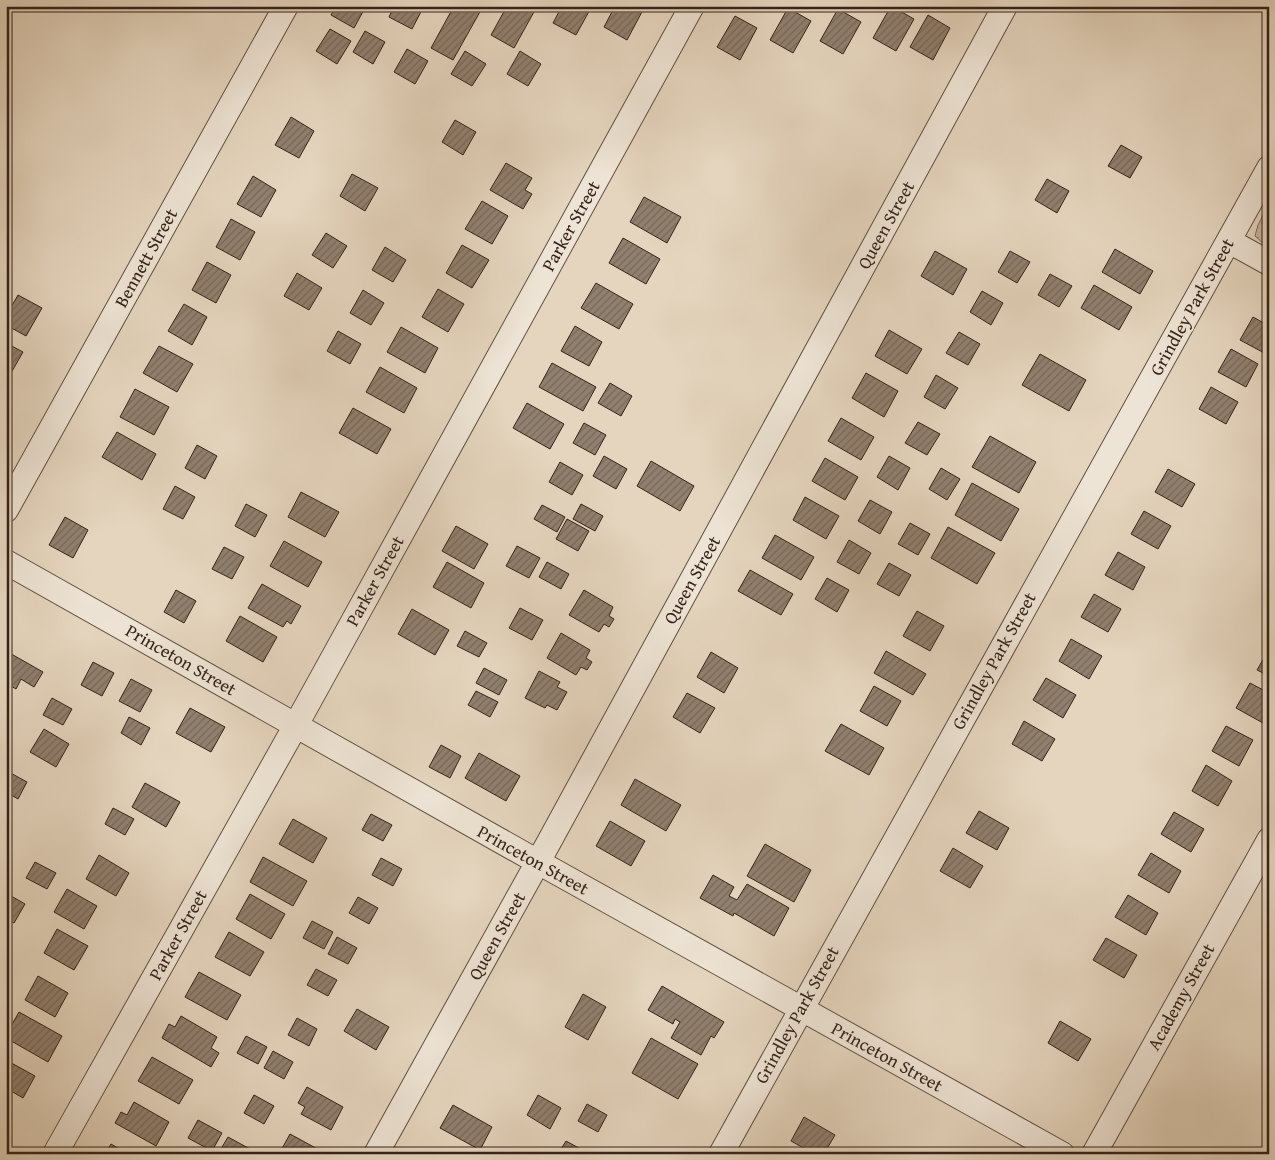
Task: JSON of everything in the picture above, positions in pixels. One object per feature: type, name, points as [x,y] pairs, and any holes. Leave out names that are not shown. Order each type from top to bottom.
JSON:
[{"type":"street","name":"Bennett Street","points":[[6,510],[286,6]]},
{"type":"street","name":"Parker Street","points":[[55,1154],[296,725],[692,6]]},
{"type":"street","name":"Queen Street","points":[[376,1154],[538,862],[1005,6]]},
{"type":"street","name":"Grindley Park Street","points":[[721,1154],[1269,168]]},
{"type":"street","points":[[1228,241],[1269,263]]},
{"type":"street","name":"Princeton Street","points":[[6,562],[538,862],[1062,1154]]},
{"type":"street","name":"Academy Street","points":[[1094,1154],[1269,840]]},
{"type":"shaded area","points":[[1269,204],[1269,247],[1255,236],[1258,225]]},
{"type":"building","points":[[336,6],[366,6],[354,28],[331,15]]},
{"type":"building","points":[[394,6],[424,6],[412,29],[389,17]]},
{"type":"building","points":[[454,6],[475,6],[481,10],[453,60],[431,48]]},
{"type":"building","points":[[507,6],[528,6],[535,10],[514,48],[491,35]]},
{"type":"building","points":[[562,6],[592,6],[576,35],[553,23]]},
{"type":"building","points":[[615,6],[641,6],[644,8],[627,40],[604,27]]},
{"type":"building","points":[[891,6],[914,19],[896,51],[873,38]]},
{"type":"building","points":[[788,8],[811,21],[793,53],[770,40]]},
{"type":"building","points":[[838,9],[861,22],[843,54],[820,41]]},
{"type":"building","points":[[928,15],[950,28],[933,60],[910,47]]},
{"type":"building","points":[[735,16],[757,28],[740,60],[717,47]]},
{"type":"building","points":[[330,29],[351,41],[337,64],[316,51]]},
{"type":"building","points":[[365,31],[385,42],[373,64],[353,52]]},
{"type":"building","points":[[407,49],[428,61],[415,84],[394,72]]},
{"type":"building","points":[[465,51],[486,64],[472,86],[451,74]]},
{"type":"building","points":[[520,51],[541,64],[528,86],[507,74]]},
{"type":"building","points":[[291,117],[314,131],[299,158],[275,145]]},
{"type":"building","points":[[455,120],[476,132],[463,155],[442,142]]},
{"type":"building","points":[[1121,145],[1142,157],[1130,178],[1108,166]]},
{"type":"building","points":[[506,163],[532,178],[525,190],[532,194],[523,209],[490,190]]},
{"type":"building","points":[[352,174],[378,188],[365,211],[340,196]]},
{"type":"building","points":[[253,176],[276,190],[261,217],[237,204]]},
{"type":"building","points":[[1047,179],[1069,191],[1057,213],[1035,200]]},
{"type":"building","points":[[644,197],[681,217],[667,243],[630,222]]},
{"type":"building","points":[[482,201],[508,216],[492,244],[465,229]]},
{"type":"building","points":[[231,219],[255,232],[240,260],[216,247]]},
{"type":"building","points":[[326,233],[347,246],[333,268],[312,255]]},
{"type":"building","points":[[623,238],[660,259],[646,284],[609,263]]},
{"type":"building","points":[[462,245],[489,260],[472,288],[446,273]]},
{"type":"building","points":[[385,247],[406,260],[393,282],[372,270]]},
{"type":"building","points":[[1115,249],[1153,271],[1140,294],[1102,272]]},
{"type":"building","points":[[935,251],[967,269],[953,295],[921,276]]},
{"type":"building","points":[[1010,251],[1030,262],[1017,283],[998,272]]},
{"type":"building","points":[[207,262],[231,275],[216,303],[192,290]]},
{"type":"building","points":[[297,273],[322,288],[309,310],[284,296]]},
{"type":"building","points":[[1050,274],[1072,286],[1059,307],[1038,295]]},
{"type":"building","points":[[596,283],[633,304],[619,329],[581,308]]},
{"type":"building","points":[[1094,285],[1132,307],[1119,330],[1081,308]]},
{"type":"building","points":[[438,289],[464,304],[448,332],[422,317]]},
{"type":"building","points":[[363,290],[384,303],[371,325],[350,313]]},
{"type":"building","points":[[982,291],[1003,303],[991,325],[970,312]]},
{"type":"building","points":[[18,295],[42,308],[26,336],[6,325],[6,316]]},
{"type":"building","points":[[184,304],[207,317],[192,345],[168,331]]},
{"type":"building","points":[[1253,317],[1269,326],[1268,355],[1240,340]]},
{"type":"building","points":[[575,326],[602,342],[589,366],[561,351]]},
{"type":"building","points":[[401,327],[438,348],[425,373],[387,352]]},
{"type":"building","points":[[889,330],[922,349],[907,374],[875,356]]},
{"type":"building","points":[[338,331],[361,344],[350,364],[327,351]]},
{"type":"building","points":[[959,332],[980,344],[968,365],[946,353]]},
{"type":"building","points":[[6,343],[23,352],[7,380],[6,379]]},
{"type":"building","points":[[159,346],[193,364],[177,392],[143,373]]},
{"type":"building","points":[[1231,349],[1258,364],[1246,387],[1218,372]]},
{"type":"building","points":[[1040,354],[1086,380],[1069,411],[1022,385]]},
{"type":"building","points":[[552,363],[596,387],[583,411],[539,387]]},
{"type":"building","points":[[380,367],[417,388],[404,413],[366,392]]},
{"type":"building","points":[[866,373],[898,391],[884,417],[852,398]]},
{"type":"building","points":[[936,375],[958,388],[945,409],[924,397]]},
{"type":"building","points":[[610,383],[632,396],[621,416],[598,403]]},
{"type":"building","points":[[1211,387],[1238,402],[1226,424],[1199,409]]},
{"type":"building","points":[[135,389],[169,407],[154,435],[120,417]]},
{"type":"building","points":[[527,403],[564,424],[550,449],[513,428]]},
{"type":"building","points":[[353,408],[391,429],[377,454],[339,433]]},
{"type":"building","points":[[841,418],[874,437],[861,460],[828,441]]},
{"type":"building","points":[[918,422],[940,434],[927,455],[905,443]]},
{"type":"building","points":[[584,423],[606,435],[595,455],[573,443]]},
{"type":"building","points":[[117,432],[156,454],[142,480],[102,457]]},
{"type":"building","points":[[990,436],[1036,462],[1019,493],[972,467]]},
{"type":"building","points":[[197,445],[217,456],[205,479],[185,468]]},
{"type":"building","points":[[604,456],[627,469],[616,489],[593,476]]},
{"type":"building","points":[[889,456],[910,468],[898,490],[877,477]]},
{"type":"building","points":[[825,458],[858,477],[845,500],[812,481]]},
{"type":"building","points":[[651,461],[694,486],[680,511],[637,486]]},
{"type":"building","points":[[560,462],[583,475],[572,495],[549,482]]},
{"type":"building","points":[[941,468],[960,479],[947,500],[929,489]]},
{"type":"building","points":[[1168,469],[1195,484],[1182,507],[1155,492]]},
{"type":"building","points":[[972,483],[1019,509],[1001,541],[955,515]]},
{"type":"building","points":[[175,486],[195,497],[183,519],[163,509]]},
{"type":"building","points":[[301,492],[339,512],[325,537],[288,517]]},
{"type":"building","points":[[805,497],[839,516],[826,539],[793,520]]},
{"type":"building","points":[[870,500],[892,512],[880,534],[858,521]]},
{"type":"building","points":[[246,504],[267,515],[255,537],[235,526]]},
{"type":"building","points":[[581,504],[603,516],[595,531],[573,519]]},
{"type":"building","points":[[542,505],[565,517],[557,532],[534,519]]},
{"type":"building","points":[[1144,511],[1171,526],[1158,549],[1131,534]]},
{"type":"building","points":[[65,517],[88,530],[73,558],[49,545]]},
{"type":"building","points":[[567,519],[589,531],[578,551],[556,539]]},
{"type":"building","points":[[910,523],[930,534],[918,555],[898,544]]},
{"type":"building","points":[[456,526],[488,544],[474,569],[442,551]]},
{"type":"building","points":[[948,527],[995,553],[977,584],[931,558]]},
{"type":"building","points":[[775,535],[814,557],[801,580],[762,558]]},
{"type":"building","points":[[849,540],[871,553],[859,574],[837,562]]},
{"type":"building","points":[[284,541],[322,562],[308,587],[270,566]]},
{"type":"building","points":[[517,546],[540,558],[529,578],[506,566]]},
{"type":"building","points":[[224,547],[244,557],[232,579],[212,569]]},
{"type":"building","points":[[1118,552],[1145,567],[1133,590],[1105,575]]},
{"type":"building","points":[[447,562],[484,583],[471,608],[433,587]]},
{"type":"building","points":[[547,562],[569,574],[561,589],[539,577]]},
{"type":"building","points":[[889,563],[911,575],[899,596],[877,584]]},
{"type":"building","points":[[750,570],[793,594],[781,615],[738,591]]},
{"type":"building","points":[[827,578],[849,590],[837,612],[815,599]]},
{"type":"building","points":[[262,584],[301,606],[291,624],[287,621],[283,627],[248,608]]},
{"type":"building","points":[[176,590],[196,601],[184,623],[164,612]]},
{"type":"building","points":[[584,590],[613,607],[609,616],[614,619],[609,627],[604,624],[599,632],[569,615]]},
{"type":"building","points":[[1094,594],[1121,609],[1108,632],[1081,617]]},
{"type":"building","points":[[520,608],[543,620],[532,640],[509,628]]},
{"type":"building","points":[[412,609],[449,630],[435,655],[398,634]]},
{"type":"building","points":[[917,611],[944,626],[930,651],[903,636]]},
{"type":"building","points":[[240,616],[277,637],[263,662],[226,641]]},
{"type":"building","points":[[465,631],[487,643],[479,657],[457,646]]},
{"type":"building","points":[[561,633],[590,650],[586,658],[592,662],[587,670],[581,667],[576,675],[547,658]]},
{"type":"building","points":[[1071,639],[1102,656],[1089,679],[1059,661]]},
{"type":"building","points":[[1269,649],[1269,676],[1257,670]]},
{"type":"building","points":[[6,651],[43,672],[34,687],[21,679],[16,689],[6,683]]},
{"type":"building","points":[[886,651],[926,674],[913,695],[874,673]]},
{"type":"building","points":[[711,652],[738,668],[724,693],[697,677]]},
{"type":"building","points":[[93,662],[114,673],[102,696],[81,685]]},
{"type":"building","points":[[484,668],[507,680],[499,695],[476,683]]},
{"type":"building","points":[[539,671],[560,682],[557,687],[567,692],[557,710],[547,705],[545,708],[525,698]]},
{"type":"building","points":[[1046,678],[1076,695],[1063,718],[1033,700]]},
{"type":"building","points":[[131,679],[152,690],[140,712],[119,701]]},
{"type":"building","points":[[1250,683],[1269,693],[1269,712],[1263,723],[1236,708]]},
{"type":"building","points":[[874,686],[901,701],[887,726],[860,711]]},
{"type":"building","points":[[476,691],[498,702],[490,717],[468,705]]},
{"type":"building","points":[[687,693],[715,708],[700,733],[673,717]]},
{"type":"building","points":[[52,698],[72,709],[63,725],[43,715]]},
{"type":"building","points":[[190,708],[225,727],[211,752],[176,733]]},
{"type":"building","points":[[129,717],[150,728],[141,745],[121,733]]},
{"type":"building","points":[[1024,721],[1055,739],[1042,761],[1012,744]]},
{"type":"building","points":[[841,724],[884,748],[869,775],[825,751]]},
{"type":"building","points":[[1226,726],[1253,740],[1239,766],[1212,751]]},
{"type":"building","points":[[44,729],[69,744],[56,767],[30,752]]},
{"type":"building","points":[[441,745],[461,756],[450,778],[429,767]]},
{"type":"building","points":[[479,753],[520,776],[506,801],[465,778]]},
{"type":"building","points":[[1206,765],[1232,781],[1218,806],[1192,791]]},
{"type":"building","points":[[7,771],[27,782],[18,799],[6,792]]},
{"type":"building","points":[[635,779],[681,805],[666,831],[621,805]]},
{"type":"building","points":[[145,783],[180,802],[166,827],[132,807]]},
{"type":"building","points":[[113,808],[134,819],[125,835],[105,824]]},
{"type":"building","points":[[979,811],[1009,828],[997,850],[966,833]]},
{"type":"building","points":[[1174,812],[1204,829],[1191,852],[1161,834]]},
{"type":"building","points":[[371,814],[392,825],[383,841],[362,830]]},
{"type":"building","points":[[293,819],[327,838],[313,863],[279,844]]},
{"type":"building","points":[[610,821],[645,841],[631,866],[596,846]]},
{"type":"building","points":[[765,844],[811,870],[794,902],[747,876]]},
{"type":"building","points":[[953,848],[983,866],[970,888],[940,871]]},
{"type":"building","points":[[1151,853],[1181,871],[1169,893],[1138,875]]},
{"type":"building","points":[[99,855],[129,873],[116,896],[86,879]]},
{"type":"building","points":[[263,857],[307,881],[293,906],[250,882]]},
{"type":"building","points":[[381,858],[402,869],[393,886],[372,875]]},
{"type":"building","points":[[35,862],[56,873],[47,889],[26,878]]},
{"type":"building","points":[[713,875],[734,887],[729,896],[737,900],[747,884],[789,908],[774,936],[734,913],[733,916],[700,898]]},
{"type":"building","points":[[67,889],[97,906],[84,929],[54,912]]},
{"type":"building","points":[[6,893],[25,904],[14,923],[6,919]]},
{"type":"building","points":[[250,894],[285,914],[271,939],[236,919]]},
{"type":"building","points":[[1128,895],[1158,913],[1146,935],[1115,917]]},
{"type":"building","points":[[358,897],[378,908],[369,924],[349,913]]},
{"type":"building","points":[[312,921],[333,932],[324,949],[303,938]]},
{"type":"building","points":[[57,929],[88,946],[74,970],[44,953]]},
{"type":"building","points":[[229,932],[264,952],[250,976],[215,957]]},
{"type":"building","points":[[337,937],[357,948],[348,964],[328,954]]},
{"type":"building","points":[[1106,938],[1137,955],[1124,978],[1093,960]]},
{"type":"building","points":[[316,969],[337,980],[328,996],[307,985]]},
{"type":"building","points":[[199,972],[241,995],[227,1020],[185,997]]},
{"type":"building","points":[[38,976],[68,993],[55,1017],[25,1000]]},
{"type":"building","points":[[662,986],[724,1022],[714,1038],[711,1036],[701,1055],[671,1038],[680,1022],[675,1019],[673,1024],[648,1010]]},
{"type":"building","points":[[583,994],[606,1007],[588,1040],[565,1027]]},
{"type":"building","points":[[357,1009],[389,1027],[376,1050],[344,1031]]},
{"type":"building","points":[[19,1012],[62,1036],[48,1062],[6,1038]]},
{"type":"building","points":[[181,1016],[217,1037],[211,1048],[219,1053],[211,1067],[162,1038],[169,1024],[175,1027]]},
{"type":"building","points":[[297,1018],[317,1029],[309,1046],[288,1035]]},
{"type":"building","points":[[1060,1021],[1091,1039],[1078,1061],[1048,1043]]},
{"type":"building","points":[[246,1036],[267,1047],[258,1064],[237,1053]]},
{"type":"building","points":[[651,1038],[698,1064],[678,1099],[632,1073]]},
{"type":"building","points":[[273,1051],[293,1062],[284,1079],[264,1068]]},
{"type":"building","points":[[152,1057],[193,1080],[179,1104],[138,1081]]},
{"type":"building","points":[[6,1060],[35,1076],[23,1098],[6,1088]]},
{"type":"building","points":[[307,1087],[343,1107],[331,1130],[301,1114],[305,1107],[298,1103]]},
{"type":"building","points":[[254,1095],[274,1106],[264,1124],[244,1113]]},
{"type":"building","points":[[538,1095],[561,1108],[550,1129],[527,1115]]},
{"type":"building","points":[[134,1102],[169,1122],[156,1146],[115,1123],[121,1112],[127,1115]]},
{"type":"building","points":[[587,1104],[607,1115],[598,1132],[578,1121]]},
{"type":"building","points":[[453,1105],[492,1127],[480,1150],[440,1128]]},
{"type":"building","points":[[804,1117],[835,1135],[824,1154],[814,1154],[791,1141]]},
{"type":"building","points":[[198,1120],[222,1133],[212,1151],[188,1138]]},
{"type":"building","points":[[290,1134],[323,1152],[322,1154],[279,1154]]},
{"type":"building","points":[[228,1137],[250,1149],[247,1154],[218,1154]]},
{"type":"building","points":[[566,1141],[588,1153],[558,1154]]},
{"type":"building","points":[[111,1144],[128,1154],[105,1154]]}]
